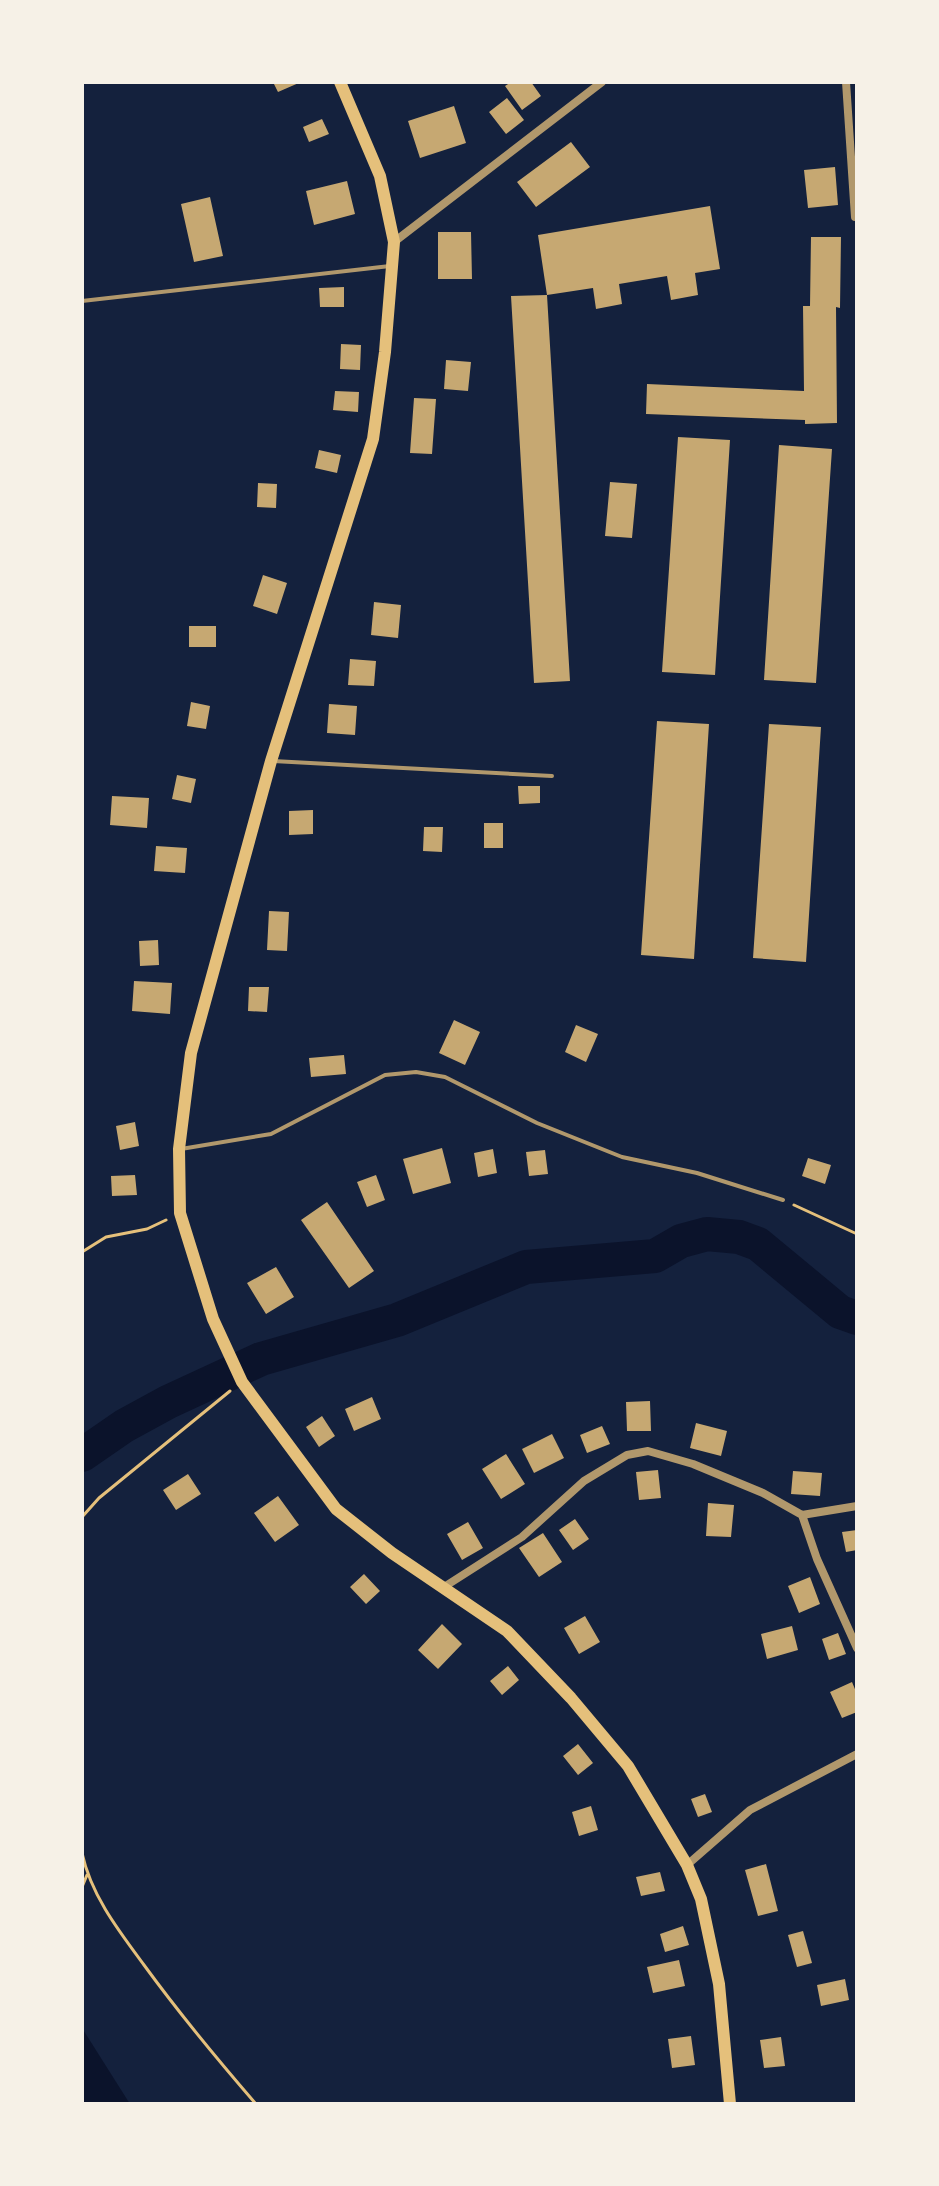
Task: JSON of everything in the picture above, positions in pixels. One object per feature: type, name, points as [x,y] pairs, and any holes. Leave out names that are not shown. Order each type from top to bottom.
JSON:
[{"type":"main road","points":[[340,82],[380,176],[394,242],[385,352],[373,439],[271,761],[191,1053],[179,1149],[180,1213],[221,1339],[242,1382],[336,1509],[392,1553],[507,1631],[571,1698],[628,1766],[687,1865],[701,1899],[719,1984],[730,2104]]},
{"type":"street","points":[[394,242],[602,82]]},
{"type":"street","points":[[846,82],[855,217]]},
{"type":"street","points":[[444,1587],[522,1537],[584,1481],[627,1455],[648,1451],[693,1464],[763,1493],[802,1515],[857,1506]]},
{"type":"street","points":[[802,1515],[817,1559],[857,1648]]},
{"type":"street","points":[[687,1865],[750,1810],[857,1754]]},
{"type":"lane","points":[[82,301],[392,265]]},
{"type":"lane","points":[[271,761],[552,776]]},
{"type":"lane","points":[[179,1149],[271,1134],[385,1075],[416,1072],[445,1077],[537,1123],[622,1157],[697,1173],[783,1200]]},
{"type":"path","points":[[783,1200],[857,1234]]},
{"type":"path","points":[[82,1252],[106,1237],[147,1229],[180,1213]]},
{"type":"path","points":[[82,1517],[99,1498],[242,1382]]},
{"type":"path","points":[[82,1853],[87,1875],[112,1921],[177,2010],[256,2104]]},
{"type":"path","points":[[82,1887],[87,1875]]},
{"type":"water","points":[[82,2028],[130,2104],[82,2104]]},
{"type":"building","points":[[273,82],[301,82],[278,92]]},
{"type":"building","points":[[511,82],[531,82],[541,96],[522,110],[505,86]]},
{"type":"building","points":[[507,98],[524,120],[506,134],[489,112]]},
{"type":"building","points":[[454,106],[466,143],[420,158],[408,121]]},
{"type":"building","points":[[322,119],[329,134],[309,142],[303,127]]},
{"type":"building","points":[[571,142],[590,167],[536,207],[517,182]]},
{"type":"building","points":[[835,167],[838,205],[808,208],[804,170]]},
{"type":"building","points":[[347,181],[355,214],[314,225],[306,191]]},
{"type":"building","points":[[210,197],[223,256],[194,262],[181,204]]},
{"type":"building","points":[[710,206],[720,269],[695,273],[698,295],[671,300],[667,276],[619,284],[622,304],[596,309],[593,288],[547,295],[538,235]]},
{"type":"building","points":[[438,232],[471,232],[472,279],[438,279]]},
{"type":"building","points":[[811,237],[841,237],[840,308],[836,307],[837,423],[805,424],[805,420],[646,414],[647,384],[804,391],[803,306],[810,306]]},
{"type":"building","points":[[344,287],[344,307],[320,307],[319,288]]},
{"type":"building","points":[[547,295],[570,681],[534,683],[511,296]]},
{"type":"building","points":[[341,344],[361,345],[360,370],[340,369]]},
{"type":"building","points":[[446,360],[471,362],[468,391],[444,389]]},
{"type":"building","points":[[335,391],[359,392],[358,412],[333,410]]},
{"type":"building","points":[[414,398],[436,399],[432,454],[410,453]]},
{"type":"building","points":[[678,437],[730,440],[715,675],[662,672]]},
{"type":"building","points":[[779,445],[832,449],[816,683],[764,680]]},
{"type":"building","points":[[319,450],[341,455],[337,473],[315,468]]},
{"type":"building","points":[[610,482],[637,484],[632,538],[605,536]]},
{"type":"building","points":[[258,483],[277,484],[276,508],[257,507]]},
{"type":"building","points":[[263,575],[287,583],[277,614],[253,606]]},
{"type":"building","points":[[374,602],[401,605],[398,638],[371,635]]},
{"type":"building","points":[[189,626],[216,626],[216,647],[189,647]]},
{"type":"building","points":[[350,659],[376,661],[374,686],[348,685]]},
{"type":"building","points":[[191,702],[210,706],[206,729],[187,726]]},
{"type":"building","points":[[329,704],[357,706],[355,735],[327,733]]},
{"type":"building","points":[[657,721],[709,724],[694,959],[641,955]]},
{"type":"building","points":[[769,724],[821,727],[806,962],[753,958]]},
{"type":"building","points":[[177,775],[196,779],[191,803],[172,799]]},
{"type":"building","points":[[518,786],[540,786],[540,803],[519,804]]},
{"type":"building","points":[[112,796],[149,798],[147,828],[110,825]]},
{"type":"building","points":[[313,810],[313,834],[289,835],[289,811]]},
{"type":"building","points":[[484,823],[503,823],[503,848],[484,848]]},
{"type":"building","points":[[424,827],[443,827],[442,852],[423,851]]},
{"type":"building","points":[[156,846],[187,848],[185,873],[154,871]]},
{"type":"building","points":[[269,911],[289,912],[287,951],[267,950]]},
{"type":"building","points":[[158,940],[159,965],[140,966],[139,941]]},
{"type":"building","points":[[134,981],[172,983],[170,1014],[132,1011]]},
{"type":"building","points":[[249,987],[269,987],[267,1012],[248,1011]]},
{"type":"building","points":[[454,1020],[480,1032],[465,1065],[439,1053]]},
{"type":"building","points":[[576,1025],[598,1034],[586,1062],[565,1052]]},
{"type":"building","points":[[344,1055],[346,1074],[311,1077],[309,1058]]},
{"type":"building","points":[[135,1122],[139,1146],[120,1150],[116,1126]]},
{"type":"building","points":[[442,1148],[451,1183],[413,1194],[403,1159]]},
{"type":"building","points":[[493,1149],[497,1173],[478,1177],[474,1153]]},
{"type":"building","points":[[545,1150],[548,1174],[529,1176],[526,1152]]},
{"type":"building","points":[[808,1158],[831,1165],[825,1184],[802,1176]]},
{"type":"building","points":[[135,1175],[137,1195],[112,1196],[111,1176]]},
{"type":"building","points":[[376,1175],[385,1200],[367,1207],[357,1182]]},
{"type":"building","points":[[327,1202],[374,1271],[349,1288],[301,1220]]},
{"type":"building","points":[[276,1267],[294,1297],[266,1314],[247,1283]]},
{"type":"building","points":[[372,1397],[381,1419],[354,1431],[345,1409]]},
{"type":"building","points":[[650,1401],[651,1431],[627,1431],[626,1402]]},
{"type":"building","points":[[322,1416],[335,1436],[319,1447],[306,1427]]},
{"type":"building","points":[[696,1423],[727,1431],[721,1456],[690,1448]]},
{"type":"building","points":[[602,1426],[610,1444],[587,1453],[580,1435]]},
{"type":"building","points":[[552,1434],[564,1458],[534,1473],[522,1449]]},
{"type":"building","points":[[506,1454],[525,1484],[501,1499],[482,1469]]},
{"type":"building","points":[[658,1470],[661,1498],[639,1500],[636,1472]]},
{"type":"building","points":[[793,1471],[822,1473],[820,1496],[791,1494]]},
{"type":"building","points":[[188,1474],[201,1494],[176,1510],[163,1490]]},
{"type":"building","points":[[278,1496],[299,1525],[275,1542],[254,1513]]},
{"type":"building","points":[[708,1503],[734,1505],[731,1537],[706,1536]]},
{"type":"building","points":[[575,1519],[589,1539],[573,1550],[559,1530]]},
{"type":"building","points":[[468,1522],[483,1548],[462,1560],[447,1534]]},
{"type":"building","points":[[857,1530],[857,1550],[846,1552],[842,1532]]},
{"type":"building","points":[[543,1533],[562,1562],[539,1577],[519,1548]]},
{"type":"building","points":[[364,1574],[380,1591],[366,1604],[350,1587]]},
{"type":"building","points":[[810,1577],[820,1604],[799,1613],[788,1586]]},
{"type":"building","points":[[585,1616],[600,1642],[579,1654],[564,1628]]},
{"type":"building","points":[[442,1624],[462,1644],[438,1669],[418,1650]]},
{"type":"building","points":[[792,1626],[798,1650],[767,1659],[761,1634]]},
{"type":"building","points":[[838,1633],[846,1654],[829,1660],[822,1639]]},
{"type":"building","points":[[508,1666],[519,1680],[502,1695],[490,1681]]},
{"type":"building","points":[[852,1682],[857,1694],[857,1712],[842,1718],[830,1692]]},
{"type":"building","points":[[578,1744],[593,1763],[578,1775],[563,1756]]},
{"type":"building","points":[[705,1794],[712,1812],[698,1817],[691,1799]]},
{"type":"building","points":[[591,1806],[598,1830],[579,1836],[572,1812]]},
{"type":"building","points":[[766,1864],[778,1911],[758,1916],[745,1870]]},
{"type":"building","points":[[660,1872],[665,1891],[641,1896],[636,1877]]},
{"type":"building","points":[[683,1926],[689,1945],[665,1952],[660,1934]]},
{"type":"building","points":[[803,1931],[812,1963],[797,1967],[788,1935]]},
{"type":"building","points":[[679,1960],[685,1986],[653,1993],[647,1967]]},
{"type":"building","points":[[845,1979],[849,2000],[821,2006],[817,1985]]},
{"type":"building","points":[[691,2036],[695,2065],[672,2068],[668,2039]]},
{"type":"building","points":[[781,2037],[785,2066],[764,2068],[760,2040]]},
{"type":"waterway","points":[[82,1455],[124,1426],[168,1402],[261,1359],[397,1320],[526,1267],[655,1256],[681,1241],[707,1234],[739,1237],[758,1244],[840,1312],[857,1318]]}]
